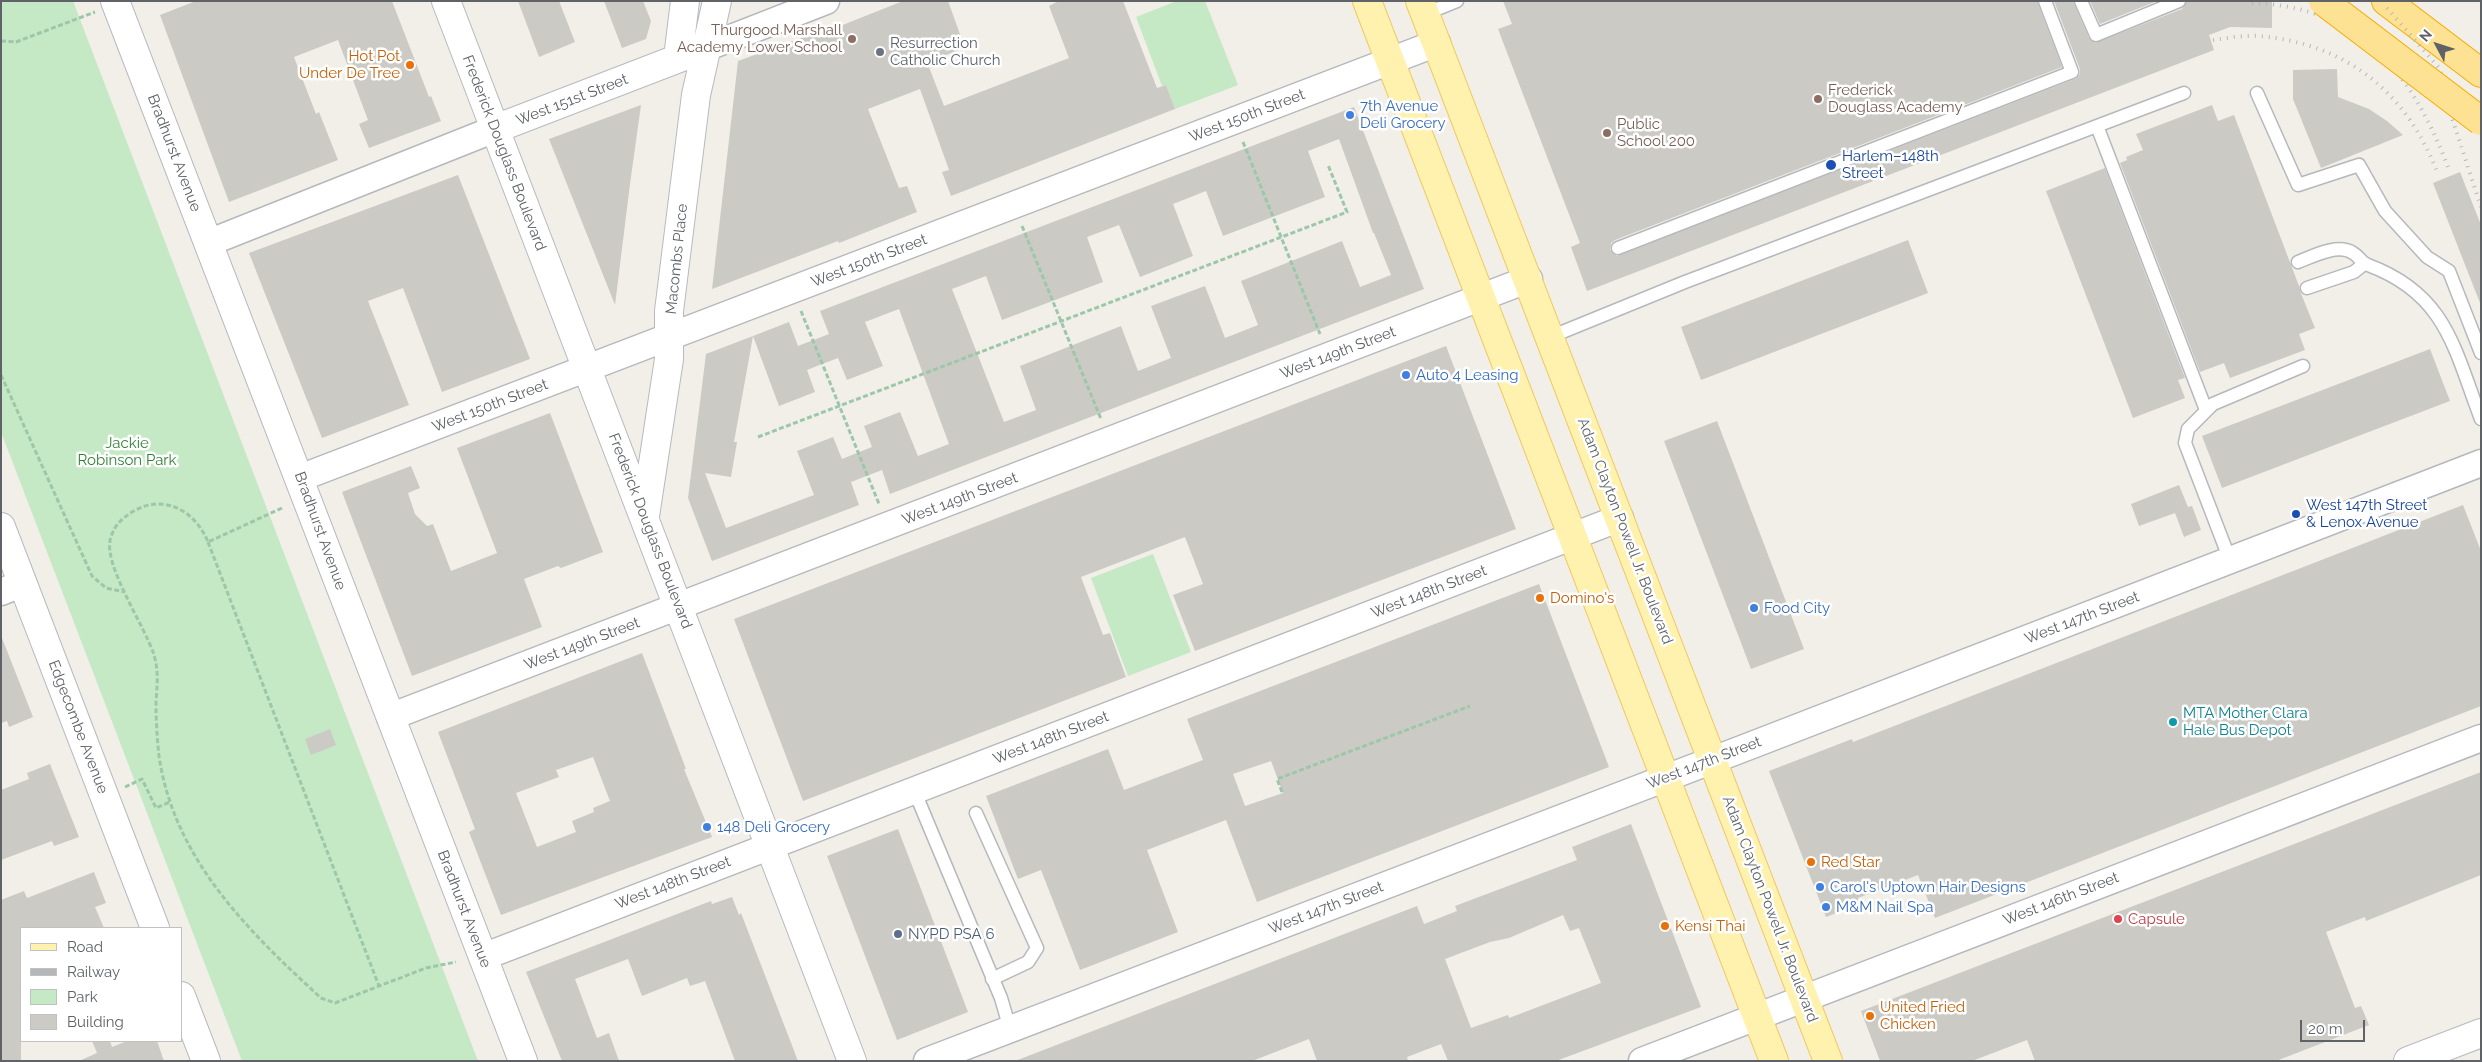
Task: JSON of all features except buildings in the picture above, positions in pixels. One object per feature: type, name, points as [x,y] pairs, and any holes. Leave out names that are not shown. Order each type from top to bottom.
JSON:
[{"type":"highway","points":[[2323,1],[2481,121]]},
{"type":"highway","points":[[2386,1],[2481,73]]},
{"type":"main road","points":[[1367,1],[1774,1061]]},
{"type":"main road","name":"Adam Clayton Powell Jr. Boulevard","points":[[1423,8],[1828,1061]]},
{"type":"street","name":"Frederick Douglass Boulevard","points":[[446,1],[852,1061]]},
{"type":"street","points":[[678,58],[685,1]]},
{"type":"street","name":"Macombs Place","points":[[644,517],[669,360],[669,311],[696,95],[717,1]]},
{"type":"street","name":"West 151st Street","points":[[208,242],[826,1]]},
{"type":"street","name":"Bradhurst Avenue","points":[[118,2],[208,242],[523,1061]]},
{"type":"street","name":"West 150th Street","points":[[300,478],[1436,43]]},
{"type":"street","name":"West 149th Street","points":[[390,717],[1528,279]]},
{"type":"street","name":"West 147th Street","points":[[927,1061],[2481,464]]},
{"type":"street","name":"West 148th Street","points":[[483,957],[1620,518]]},
{"type":"street","name":"Edgecombe Avenue","points":[[1,526],[12,587],[155,927]]},
{"type":"street","name":"West 146th Street","points":[[1642,1061],[2481,738]]},
{"type":"street","points":[[182,999],[206,1061]]},
{"type":"street","points":[[2408,1061],[2481,1033]]},
{"type":"lane","points":[[1423,8],[1457,1]]},
{"type":"lane","points":[[1618,248],[2072,72],[2045,1]]},
{"type":"lane","points":[[2082,1],[2096,35],[2179,1]]},
{"type":"lane","points":[[1550,337],[1685,282],[2184,93]]},
{"type":"lane","points":[[2257,93],[2298,185],[2359,165],[2385,211],[2427,257],[2449,272],[2481,353]]},
{"type":"lane","points":[[2097,126],[2206,410]]},
{"type":"lane","points":[[2298,262],[2341,249],[2353,253],[2364,264],[2407,284],[2440,317],[2481,419]]},
{"type":"lane","points":[[2307,288],[2354,272],[2364,264]]},
{"type":"lane","points":[[2230,560],[2185,443],[2188,429],[2213,404],[2303,366]]},
{"type":"lane","points":[[914,790],[992,979],[1010,1029]]},
{"type":"lane","points":[[976,813],[1037,948],[1028,962],[992,979]]},
{"type":"path","points":[[1,42],[16,42],[118,2]]},
{"type":"path","points":[[1241,136],[1321,336]]},
{"type":"path","points":[[758,437],[1347,212],[1328,165]]},
{"type":"path","points":[[1020,221],[1101,420]]},
{"type":"path","points":[[799,305],[880,505]]},
{"type":"path","points":[[1,375],[92,576],[106,588],[125,592]]},
{"type":"path","points":[[379,986],[203,530],[179,508],[148,504],[119,521],[110,537],[108,553],[155,656],[159,677],[156,709],[159,756],[170,802],[181,830],[212,883],[246,926],[321,998],[335,1003],[426,968],[456,962]]},
{"type":"path","points":[[208,542],[282,508]]},
{"type":"path","points":[[1282,792],[1277,779],[1470,706]]},
{"type":"path","points":[[142,779],[156,808],[170,802]]},
{"type":"green space","name":"Jackie Robinson Park","points":[[1,1],[73,1],[478,1061],[242,1061],[1,432]]},
{"type":"green space","points":[[1177,1],[1205,1],[1238,85],[1175,109],[1166,85],[1162,86],[1136,17]]},
{"type":"green space","points":[[1153,554],[1191,652],[1128,676],[1091,578]]},
{"type":"railway","points":[[2252,3],[2290,7],[2323,17],[2353,32],[2378,52],[2400,76],[2419,104],[2449,170]]},
{"type":"railway","points":[[2387,8],[2440,69],[2452,118],[2481,207]]},
{"type":"railway","points":[[2213,40],[2259,36],[2291,41],[2320,50],[2347,62],[2370,78],[2391,97],[2409,119],[2425,145],[2438,174]]},
{"type":"place","name":"Thurgood Marshall Academy Lower School","points":[[852,39]]},
{"type":"place","name":"Resurrection Catholic Church","points":[[880,52]]},
{"type":"place","name":"Hot Pot Under De Tree","points":[[410,65]]},
{"type":"place","name":"Frederick Douglass Academy","points":[[1818,99]]},
{"type":"place","name":"7th Avenue Deli Grocery","points":[[1350,115]]},
{"type":"place","name":"Public School 200","points":[[1607,133]]},
{"type":"place","name":"Harlem–148th Street","points":[[1831,165]]},
{"type":"place","name":"Auto 4 Leasing","points":[[1406,375]]},
{"type":"place","name":"West 147th Street & Lenox Avenue","points":[[2296,514]]},
{"type":"place","name":"Domino's","points":[[1540,598]]},
{"type":"place","name":"Food City","points":[[1754,608]]},
{"type":"place","name":"MTA Mother Clara Hale Bus Depot","points":[[2173,722]]},
{"type":"place","name":"148 Deli Grocery","points":[[707,827]]},
{"type":"place","name":"Red Star","points":[[1811,862]]},
{"type":"place","name":"Carol's Uptown Hair Designs","points":[[1820,887]]},
{"type":"place","name":"M&M Nail Spa","points":[[1826,907]]},
{"type":"place","name":"Capsule","points":[[2118,919]]},
{"type":"place","name":"Kensi Thai","points":[[1665,926]]},
{"type":"place","name":"NYPD PSA 6","points":[[898,934]]},
{"type":"place","name":"United Fried Chicken","points":[[1870,1016]]}]
